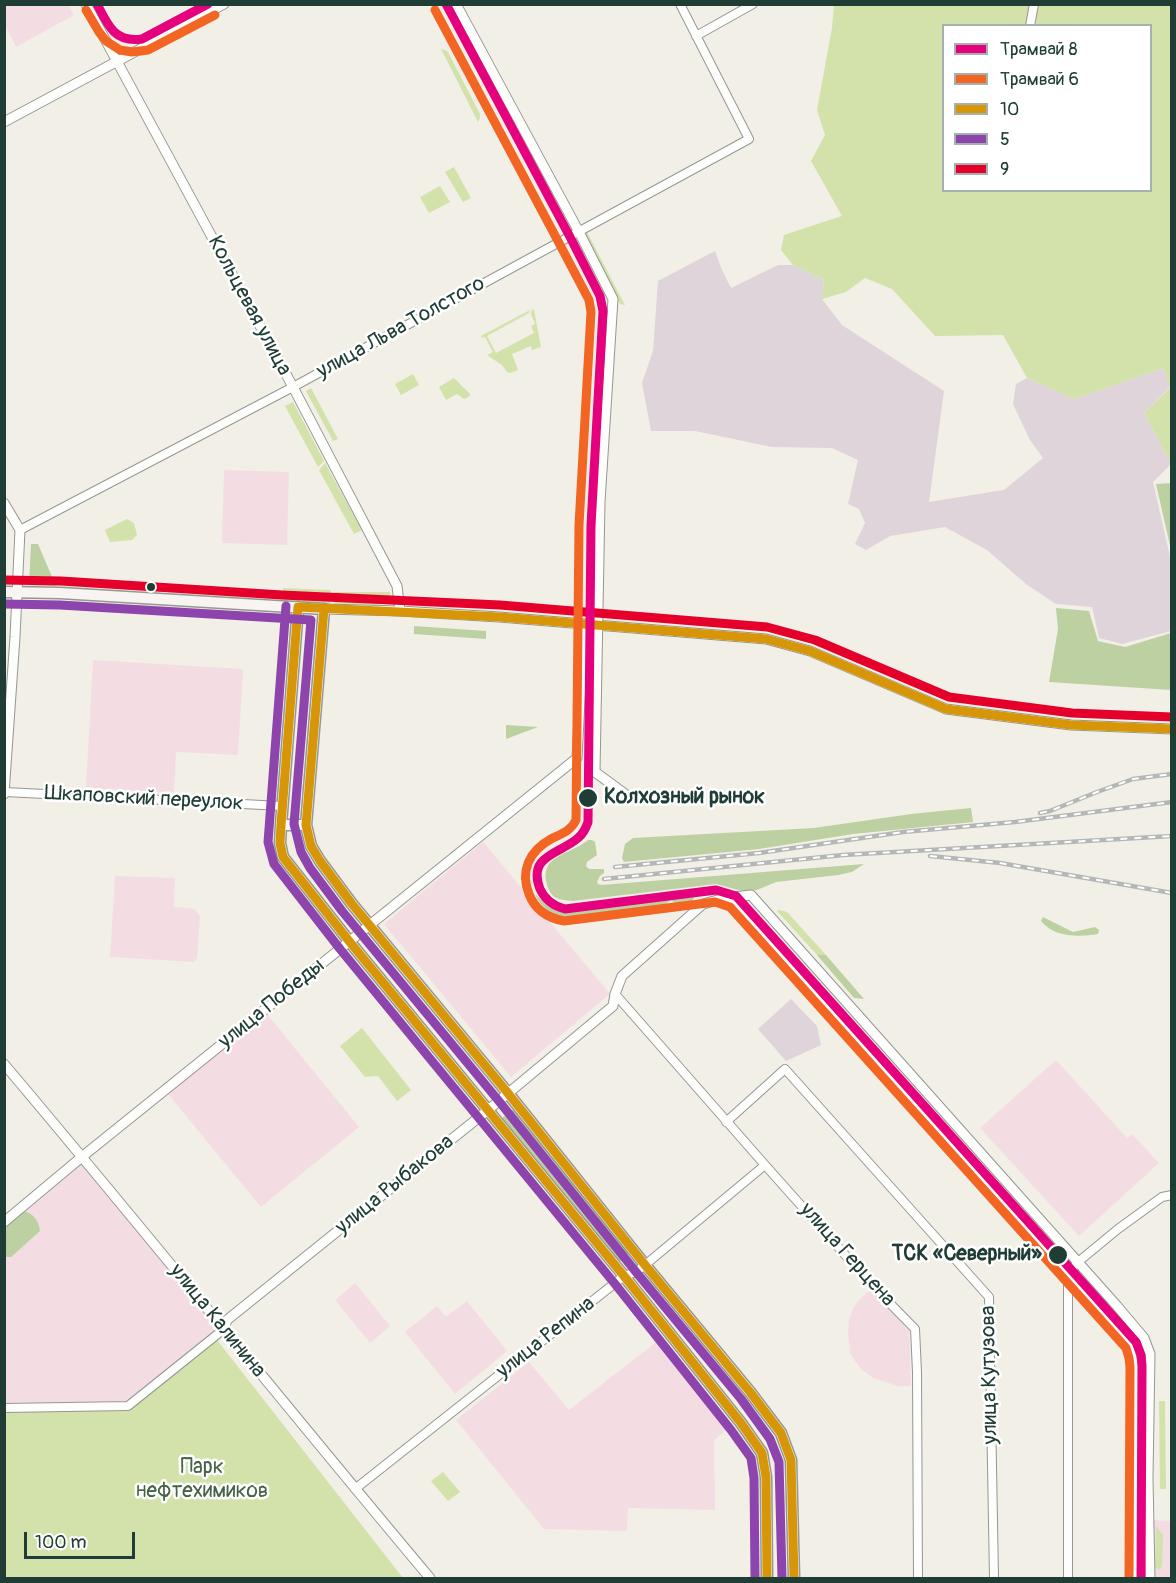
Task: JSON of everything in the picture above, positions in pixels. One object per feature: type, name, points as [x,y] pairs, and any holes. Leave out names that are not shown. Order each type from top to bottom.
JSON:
[{"type":"main road","points":[[4,592],[324,609],[306,825],[311,846],[370,925],[750,1392],[781,1434],[791,1460],[794,1578]]},
{"type":"main road","points":[[298,607],[282,806],[280,843],[283,857],[624,1276],[741,1423],[762,1453],[766,1477],[767,1578]]},
{"type":"main road","points":[[281,825],[306,825]]},
{"type":"street","name":"Кольцевая улица","points":[[86,4],[293,387],[397,586],[400,611]]},
{"type":"street","points":[[4,122],[224,4]]},
{"type":"street","points":[[456,4],[614,299],[600,502],[595,772],[625,794]]},
{"type":"street","points":[[680,4],[696,36],[753,4]]},
{"type":"street","points":[[1030,24],[1034,4]]},
{"type":"street","name":"улица Льва Толстого","points":[[20,530],[293,387],[749,139],[696,36]]},
{"type":"street","points":[[4,502],[20,530],[5,793]]},
{"type":"street","points":[[324,609],[400,611],[766,639],[810,651],[946,709],[1071,724],[1172,729]]},
{"type":"street","name":"улица Победы","points":[[4,1222],[577,758],[584,624]]},
{"type":"street","name":"Шкаповский переулок","points":[[5,793],[282,806]]},
{"type":"street","name":"улица Рыбакова","points":[[4,1408],[128,1406],[224,1329],[227,1320],[613,1006],[615,993],[622,976],[703,904],[725,898],[751,896],[1078,1262]]},
{"type":"street","points":[[725,898],[744,911],[1128,1342],[1134,1366],[1134,1578]]},
{"type":"street","name":"улица Герцена","points":[[615,993],[726,1122],[871,1284],[915,1329],[918,1578]]},
{"type":"street","name":"улица Калинина","points":[[4,1064],[83,1156],[430,1578]]},
{"type":"street","name":"улица Кутузова","points":[[726,1122],[785,1069],[988,1297],[994,1578]]},
{"type":"street","name":"улица Репина","points":[[355,1489],[624,1276],[636,1272],[645,1265],[765,1165]]},
{"type":"street","points":[[1068,1578],[1068,1273],[1118,1229],[1162,1197],[1172,1195]]},
{"type":"street","points":[[1078,1262],[1144,1338],[1150,1354],[1148,1478],[1150,1578]]},
{"type":"shaded area","points":[[4,5],[68,5],[74,15],[16,47],[5,25]]},
{"type":"shaded area","points":[[715,251],[731,288],[778,265],[793,265],[824,280],[822,299],[842,325],[944,391],[929,502],[1004,490],[1043,458],[1030,440],[1013,404],[1016,384],[1027,378],[1074,399],[1163,368],[1170,387],[1144,413],[1171,464],[1153,482],[1171,561],[1171,631],[1122,644],[1099,638],[1092,607],[1056,604],[1026,584],[987,550],[945,527],[890,536],[866,550],[855,544],[865,523],[859,509],[848,504],[858,460],[832,448],[772,447],[695,431],[651,431],[642,383],[653,351],[658,281]]},
{"type":"shaded area","points":[[224,470],[289,472],[287,545],[222,543]]},
{"type":"shaded area","points":[[93,660],[243,669],[238,755],[176,752],[174,793],[86,788]]},
{"type":"shaded area","points":[[483,842],[610,994],[511,1077],[384,924]]},
{"type":"shaded area","points":[[115,876],[175,878],[174,907],[195,909],[200,917],[197,958],[194,962],[110,957]]},
{"type":"shaded area","points":[[791,999],[817,1026],[821,1045],[786,1061],[758,1029]]},
{"type":"shaded area","points":[[267,1014],[359,1127],[261,1207],[168,1094]]},
{"type":"shaded area","points":[[1056,1060],[1127,1138],[1132,1134],[1159,1163],[1079,1236],[980,1128]]},
{"type":"shaded area","points":[[83,1163],[217,1329],[127,1401],[5,1404],[4,1229]]},
{"type":"shaded area","points":[[355,1283],[390,1326],[370,1343],[335,1300]]},
{"type":"shaded area","points":[[871,1289],[909,1331],[911,1386],[898,1386],[873,1378],[861,1369],[850,1353],[849,1319],[859,1300]]},
{"type":"shaded area","points":[[467,1301],[507,1351],[455,1394],[405,1332],[437,1306],[446,1317]]},
{"type":"shaded area","points":[[659,1340],[730,1427],[714,1440],[715,1510],[628,1508],[627,1531],[544,1529],[456,1420],[529,1362],[569,1410]]},
{"type":"shaded area","points":[[1154,1520],[1171,1521],[1171,1578],[1154,1578]]},
{"type":"green space","points":[[834,5],[1171,5],[1171,464],[1144,413],[1170,388],[1163,368],[1074,399],[1027,378],[1003,335],[935,336],[892,289],[865,278],[846,292],[822,299],[824,280],[793,265],[781,250],[784,235],[842,216],[811,161],[825,135],[817,110]]},
{"type":"green space","points":[[441,49],[448,52],[480,114],[478,122]]},
{"type":"green space","points":[[454,167],[471,198],[463,202],[445,172]]},
{"type":"green space","points":[[440,186],[450,202],[429,213],[420,197]]},
{"type":"green space","points":[[587,232],[625,305],[620,304],[584,234]]},
{"type":"green space","points":[[532,309],[541,347],[532,350],[531,346],[512,354],[518,370],[507,372],[502,365],[487,355],[493,352],[485,337],[481,336],[530,310],[529,313],[487,336],[496,353],[534,333],[531,326],[535,324],[531,314]]},
{"type":"green space","points":[[413,374],[419,385],[401,395],[395,384]]},
{"type":"green space","points":[[454,378],[470,396],[464,399],[457,394],[446,400],[439,387]]},
{"type":"green space","points":[[311,388],[338,439],[333,441],[306,391]]},
{"type":"green space","points":[[293,402],[324,461],[318,467],[285,406]]},
{"type":"green space","points":[[325,463],[362,530],[354,534],[319,470]]},
{"type":"green space","points":[[1172,483],[1171,550],[1156,484]]},
{"type":"green space","points":[[127,519],[134,523],[137,535],[132,540],[110,542],[105,530]]},
{"type":"green space","points":[[31,544],[38,544],[56,586],[29,585]]},
{"type":"green space","points":[[283,588],[331,590],[330,604],[283,601]]},
{"type":"green space","points":[[335,592],[390,592],[390,597],[378,605],[335,604]]},
{"type":"green space","points":[[1056,608],[1089,611],[1098,641],[1125,647],[1171,633],[1171,690],[1049,682],[1058,629]]},
{"type":"green space","points":[[414,626],[486,631],[486,639],[414,634]]},
{"type":"green space","points":[[506,725],[538,727],[506,739]]},
{"type":"green space","points":[[971,808],[973,822],[853,834],[759,849],[624,862],[622,858],[625,844],[633,838],[814,828]]},
{"type":"green space","points":[[588,840],[595,842],[597,855],[587,862],[586,866],[589,869],[604,869],[604,873],[597,882],[601,885],[864,864],[852,872],[776,882],[757,890],[742,891],[716,884],[573,901],[556,898],[549,890],[546,878],[550,863]]},
{"type":"green space","points":[[535,894],[549,906],[567,911],[695,895],[693,900],[681,910],[671,900],[651,915],[626,912],[578,919],[556,915],[544,907]]},
{"type":"green space","points":[[777,911],[787,912],[826,955],[817,955]]},
{"type":"green space","points":[[1043,917],[1073,932],[1095,927],[1099,930],[1098,934],[1075,936],[1053,931],[1041,921]]},
{"type":"green space","points":[[817,955],[826,955],[864,999],[854,998]]},
{"type":"green space","points":[[362,1028],[411,1090],[397,1101],[378,1076],[365,1077],[340,1046]]},
{"type":"green space","points":[[514,1109],[630,1253],[626,1256],[510,1112]]},
{"type":"green space","points":[[506,1115],[622,1260],[618,1263],[502,1118]]},
{"type":"green space","points":[[24,1211],[35,1218],[40,1231],[11,1257],[5,1257],[5,1226]]},
{"type":"green space","name":"Парк нефтехимиков","points":[[217,1340],[403,1578],[5,1578],[5,1412],[130,1410]]},
{"type":"green space","points":[[1159,1401],[1165,1401],[1166,1489],[1160,1489]]},
{"type":"green space","points":[[443,1472],[460,1492],[448,1501],[431,1481]]},
{"type":"green space","points":[[1156,1526],[1163,1535],[1160,1570],[1155,1568]]},
{"type":"railway","points":[[1040,813],[1133,779],[1172,774]]},
{"type":"railway","points":[[615,867],[759,853],[903,832],[1015,822],[1172,802]]},
{"type":"railway","points":[[604,879],[843,855],[1172,836]]},
{"type":"railway","points":[[930,856],[1000,863],[1172,893]]},
{"type":"tram line","name":"8","points":[[97,4],[109,26],[119,35],[133,40],[142,39],[208,4]]},
{"type":"tram line","name":"8","points":[[446,4],[570,237],[600,296],[603,311],[591,525],[588,822],[578,838],[542,862],[537,878],[540,889],[550,902],[565,909],[716,890],[736,896],[1136,1342],[1142,1366],[1141,1578]]},
{"type":"tram line","name":"6","points":[[86,10],[106,41],[120,50],[132,52],[148,50],[215,15]]},
{"type":"tram line","name":"6","points":[[435,10],[589,300],[591,312],[579,525],[576,820],[569,830],[537,849],[528,862],[526,886],[529,894],[535,905],[543,912],[564,921],[715,902],[730,907],[1126,1348],[1130,1367],[1129,1578]]},
{"type":"transit line","name":"9","points":[[4,580],[61,581],[282,595],[500,605],[767,627],[815,640],[949,697],[1072,713],[1172,717]]},
{"type":"transit line","name":"5","points":[[4,604],[60,605],[311,620],[294,824],[301,852],[342,911],[741,1399],[770,1439],[779,1462],[782,1578]]},
{"type":"transit line","name":"5","points":[[286,606],[268,842],[274,864],[340,949],[615,1284],[751,1458],[754,1478],[755,1578]]},
{"type":"transit line","name":"10","points":[[767,1578],[766,1477],[762,1453],[741,1423],[624,1276],[349,941],[283,857],[280,843],[281,825],[298,607],[499,617],[766,639],[810,651],[946,709],[1071,725],[1172,729]]},
{"type":"transit line","name":"10","points":[[324,609],[306,825],[311,846],[352,904],[507,1092],[781,1433],[791,1460],[794,1578]]},
{"type":"place","name":"Колхозный рынок","points":[[588,798]]},
{"type":"place","name":"ТСК «Северный»","points":[[1058,1255]]}]
